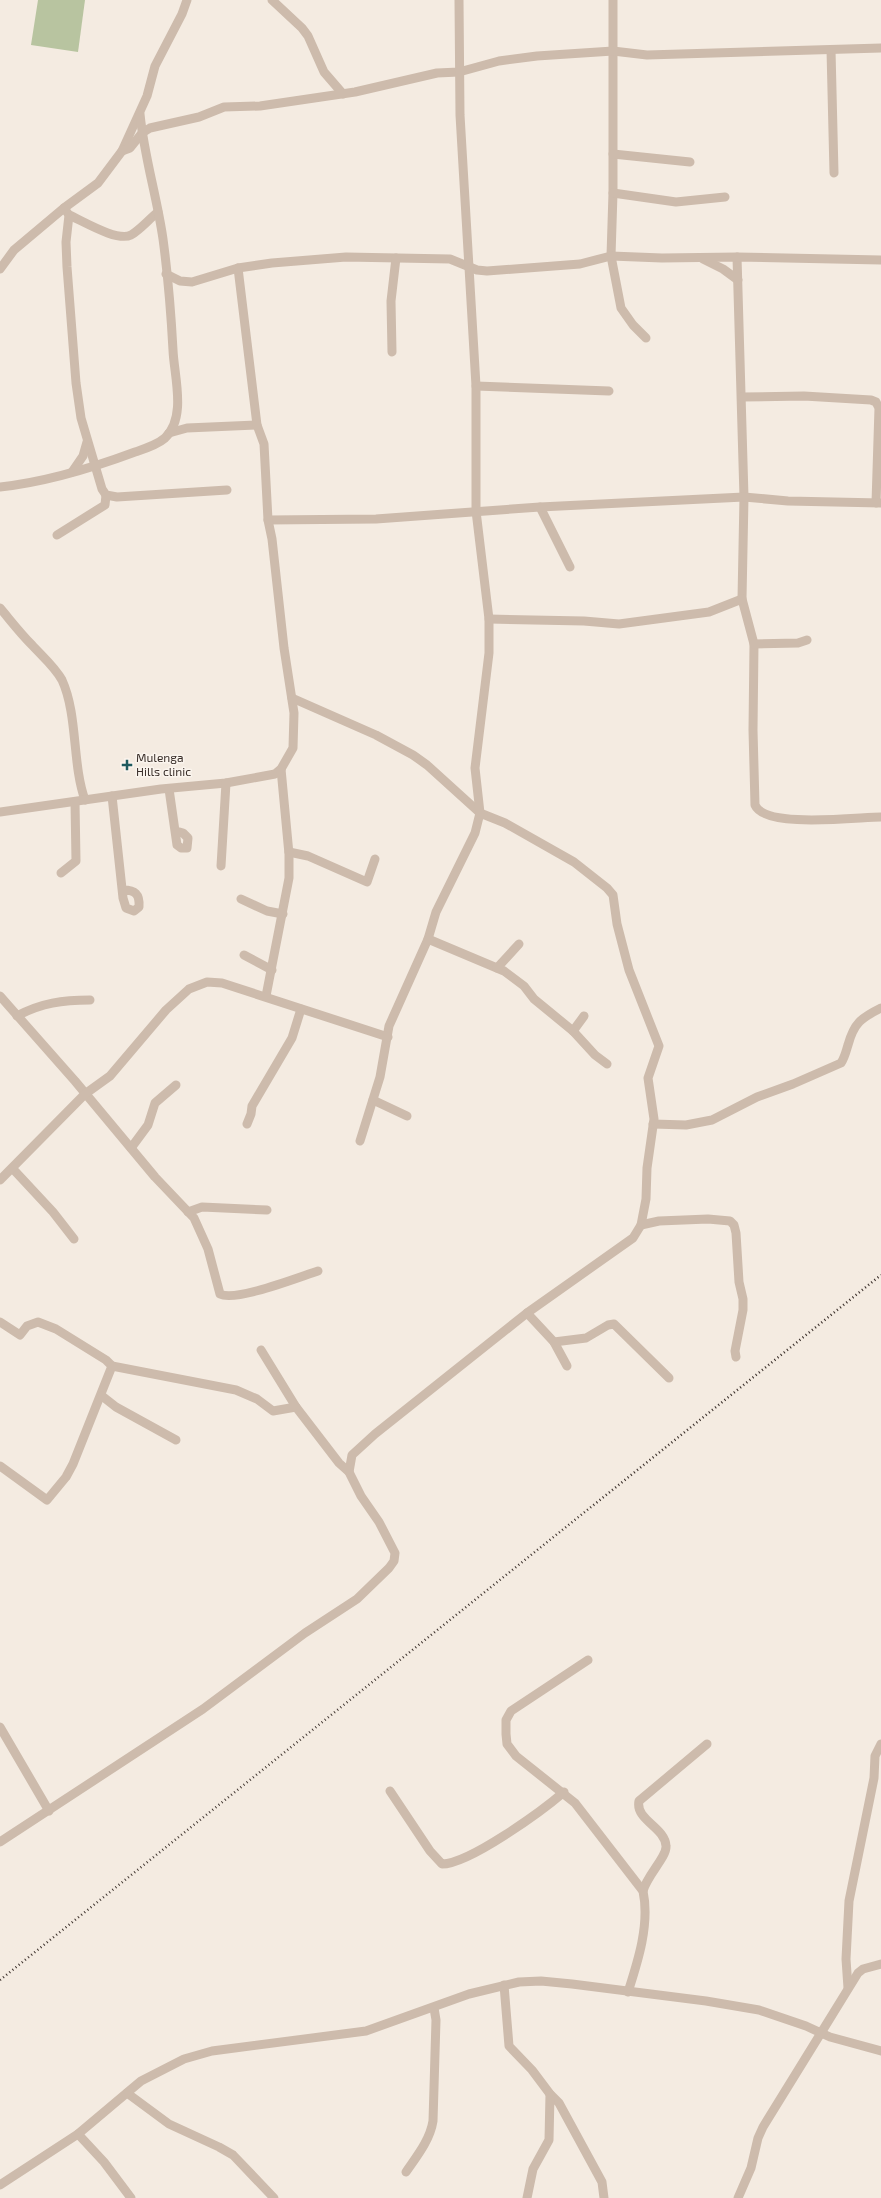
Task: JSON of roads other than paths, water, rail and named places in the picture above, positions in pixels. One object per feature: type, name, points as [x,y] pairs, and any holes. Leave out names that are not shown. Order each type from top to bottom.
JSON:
[{"type":"street","points":[[0,268],[14,250],[67,212],[98,183],[122,151],[147,96],[155,66],[182,14],[187,0]]},
{"type":"street","points":[[272,0],[302,28],[308,36],[324,72],[343,94]]},
{"type":"street","points":[[360,1141],[384,1064],[389,1026],[428,939],[436,912],[475,833],[480,813],[475,768],[489,653],[489,620],[476,511],[476,386],[460,115],[459,0]]},
{"type":"street","points":[[613,0],[613,193],[611,256],[621,308],[646,338]]},
{"type":"street","points":[[122,151],[130,148],[142,134],[153,127],[199,117],[224,107],[260,106],[343,94],[437,73],[459,72],[498,61],[537,56],[613,51],[648,55],[881,48]]},
{"type":"street","points":[[831,50],[834,174]]},
{"type":"street","points":[[140,114],[142,134],[163,238],[170,300],[177,414],[168,434]]},
{"type":"street","points":[[613,154],[690,162]]},
{"type":"street","points":[[613,193],[676,202],[725,197]]},
{"type":"street","points":[[67,212],[112,235],[123,237],[129,236],[137,231],[158,212]]},
{"type":"street","points":[[57,535],[105,505],[106,495],[102,489],[87,441],[81,418],[76,384],[66,242],[67,212]]},
{"type":"street","points":[[170,300],[177,289],[186,283],[198,281],[238,268],[285,261],[346,257],[450,259],[469,267],[487,271],[580,264],[611,256],[881,260]]},
{"type":"street","points":[[737,257],[744,497],[742,599],[754,644],[753,730],[754,784],[757,809],[767,816],[794,819],[824,820],[881,817]]},
{"type":"street","points":[[392,352],[391,301],[396,258]]},
{"type":"street","points":[[700,258],[723,269],[738,280]]},
{"type":"street","points":[[0,812],[112,796],[226,783],[275,774],[281,769],[293,748],[295,726],[284,648],[272,539],[268,520],[264,444],[257,425],[238,268]]},
{"type":"street","points":[[166,274],[186,283]]},
{"type":"street","points":[[476,386],[610,391]]},
{"type":"street","points":[[268,520],[376,520],[540,507],[744,497],[788,501],[879,503],[879,408],[876,402],[872,400],[804,396],[742,397]]},
{"type":"street","points":[[177,414],[187,428]]},
{"type":"street","points":[[0,487],[45,480],[72,472],[148,447],[159,442],[168,434],[187,428],[257,425]]},
{"type":"street","points":[[72,472],[83,456],[87,441]]},
{"type":"street","points":[[106,495],[117,497],[227,490]]},
{"type":"street","points":[[540,507],[570,567]]},
{"type":"street","points":[[489,620],[584,621],[619,624],[709,612],[742,599]]},
{"type":"street","points":[[0,608],[15,627],[56,671],[62,680],[69,705],[78,753],[79,779],[85,800]]},
{"type":"street","points":[[754,644],[798,643],[807,640]]},
{"type":"street","points":[[292,698],[376,735],[413,755],[480,813],[505,822],[574,862],[613,895],[617,924],[629,970],[659,1046],[648,1078],[653,1124],[647,1168],[646,1199],[641,1225],[633,1238],[527,1313],[363,1444],[352,1455],[349,1472]]},
{"type":"street","points":[[266,996],[284,914],[289,878],[289,852],[281,769]]},
{"type":"street","points":[[221,866],[226,783]]},
{"type":"street","points":[[169,789],[176,831]]},
{"type":"street","points":[[112,796],[123,890]]},
{"type":"street","points":[[61,873],[76,861],[75,802]]},
{"type":"street","points":[[289,852],[308,856],[368,882],[376,859]]},
{"type":"street","points":[[241,899],[267,912],[284,914]]},
{"type":"street","points":[[428,939],[504,971],[524,986],[534,999],[573,1031],[595,1055],[607,1064]]},
{"type":"street","points":[[497,968],[519,944]]},
{"type":"street","points":[[244,955],[272,970]]},
{"type":"street","points":[[0,1180],[13,1169],[28,1150],[85,1094],[110,1076],[166,1010],[189,988],[207,982],[222,982],[388,1037]]},
{"type":"street","points":[[0,996],[168,1191],[194,1218],[208,1249],[220,1294],[226,1297],[270,1288],[318,1271]]},
{"type":"street","points":[[17,1016],[33,1007],[51,1002],[90,1000]]},
{"type":"street","points":[[653,1124],[686,1124],[712,1120],[757,1097],[841,1063],[851,1033],[857,1024],[864,1017],[881,1008]]},
{"type":"street","points":[[247,1124],[252,1106],[292,1038],[301,1009]]},
{"type":"street","points":[[573,1031],[584,1016]]},
{"type":"street","points":[[131,1148],[148,1124],[155,1103],[176,1084]]},
{"type":"street","points":[[373,1100],[407,1116]]},
{"type":"street","points":[[13,1169],[53,1212],[74,1239]]},
{"type":"street","points":[[188,1212],[202,1207],[267,1210]]},
{"type":"street","points":[[641,1225],[659,1221],[708,1219],[730,1221],[734,1224],[739,1282],[743,1299],[743,1310],[734,1351],[736,1357]]},
{"type":"street","points":[[527,1313],[554,1342],[567,1366]]},
{"type":"street","points":[[0,1322],[20,1335],[27,1326],[38,1322],[56,1329],[106,1360],[112,1366],[236,1390],[257,1399],[273,1411],[296,1407]]},
{"type":"street","points":[[554,1342],[586,1338],[608,1325],[614,1324],[669,1378]]},
{"type":"street","points":[[0,1842],[203,1710],[306,1633],[357,1599],[382,1576],[394,1561],[392,1546],[379,1522],[361,1496],[349,1472],[339,1463],[296,1407],[261,1350]]},
{"type":"street","points":[[0,1466],[47,1500],[66,1477],[73,1464],[102,1396],[112,1366]]},
{"type":"street","points":[[102,1396],[116,1406],[176,1440]]},
{"type":"street","points":[[588,1660],[511,1710],[506,1720],[507,1744],[516,1756],[564,1792],[575,1803],[643,1891]]},
{"type":"street","points":[[0,1727],[49,1811]]},
{"type":"street","points":[[628,1992],[641,1943],[645,1900],[643,1891],[645,1881],[665,1854],[666,1844],[664,1836],[641,1814],[638,1805],[639,1800],[707,1744]]},
{"type":"street","points":[[848,1988],[846,1959],[849,1901],[874,1778],[875,1756],[881,1744]]},
{"type":"street","points":[[390,1791],[430,1851],[442,1864],[459,1861],[551,1804],[564,1792]]},
{"type":"street","points":[[738,2198],[751,2168],[758,2138],[763,2127],[820,2032],[854,1978],[863,1969],[881,1964]]},
{"type":"street","points":[[0,2185],[78,2134],[152,2074],[184,2059],[205,2053],[366,2031],[434,2008],[469,1994],[504,1985],[541,1981],[706,2001],[759,2010],[820,2032],[881,2051]]},
{"type":"street","points":[[504,1985],[509,2046],[559,2103],[602,2182],[604,2198]]},
{"type":"street","points":[[406,2172],[427,2140],[433,2121],[436,2020],[434,2008]]},
{"type":"street","points":[[127,2093],[169,2124],[233,2155],[274,2198]]},
{"type":"street","points":[[527,2198],[533,2169],[549,2140],[550,2094]]},
{"type":"street","points":[[78,2134],[104,2162],[131,2198]]},
{"type":"railway","points":[[0,1980],[881,1275]]},
{"type":"place","name":"Mulenga Hills clinic","points":[[127,765]]}]
